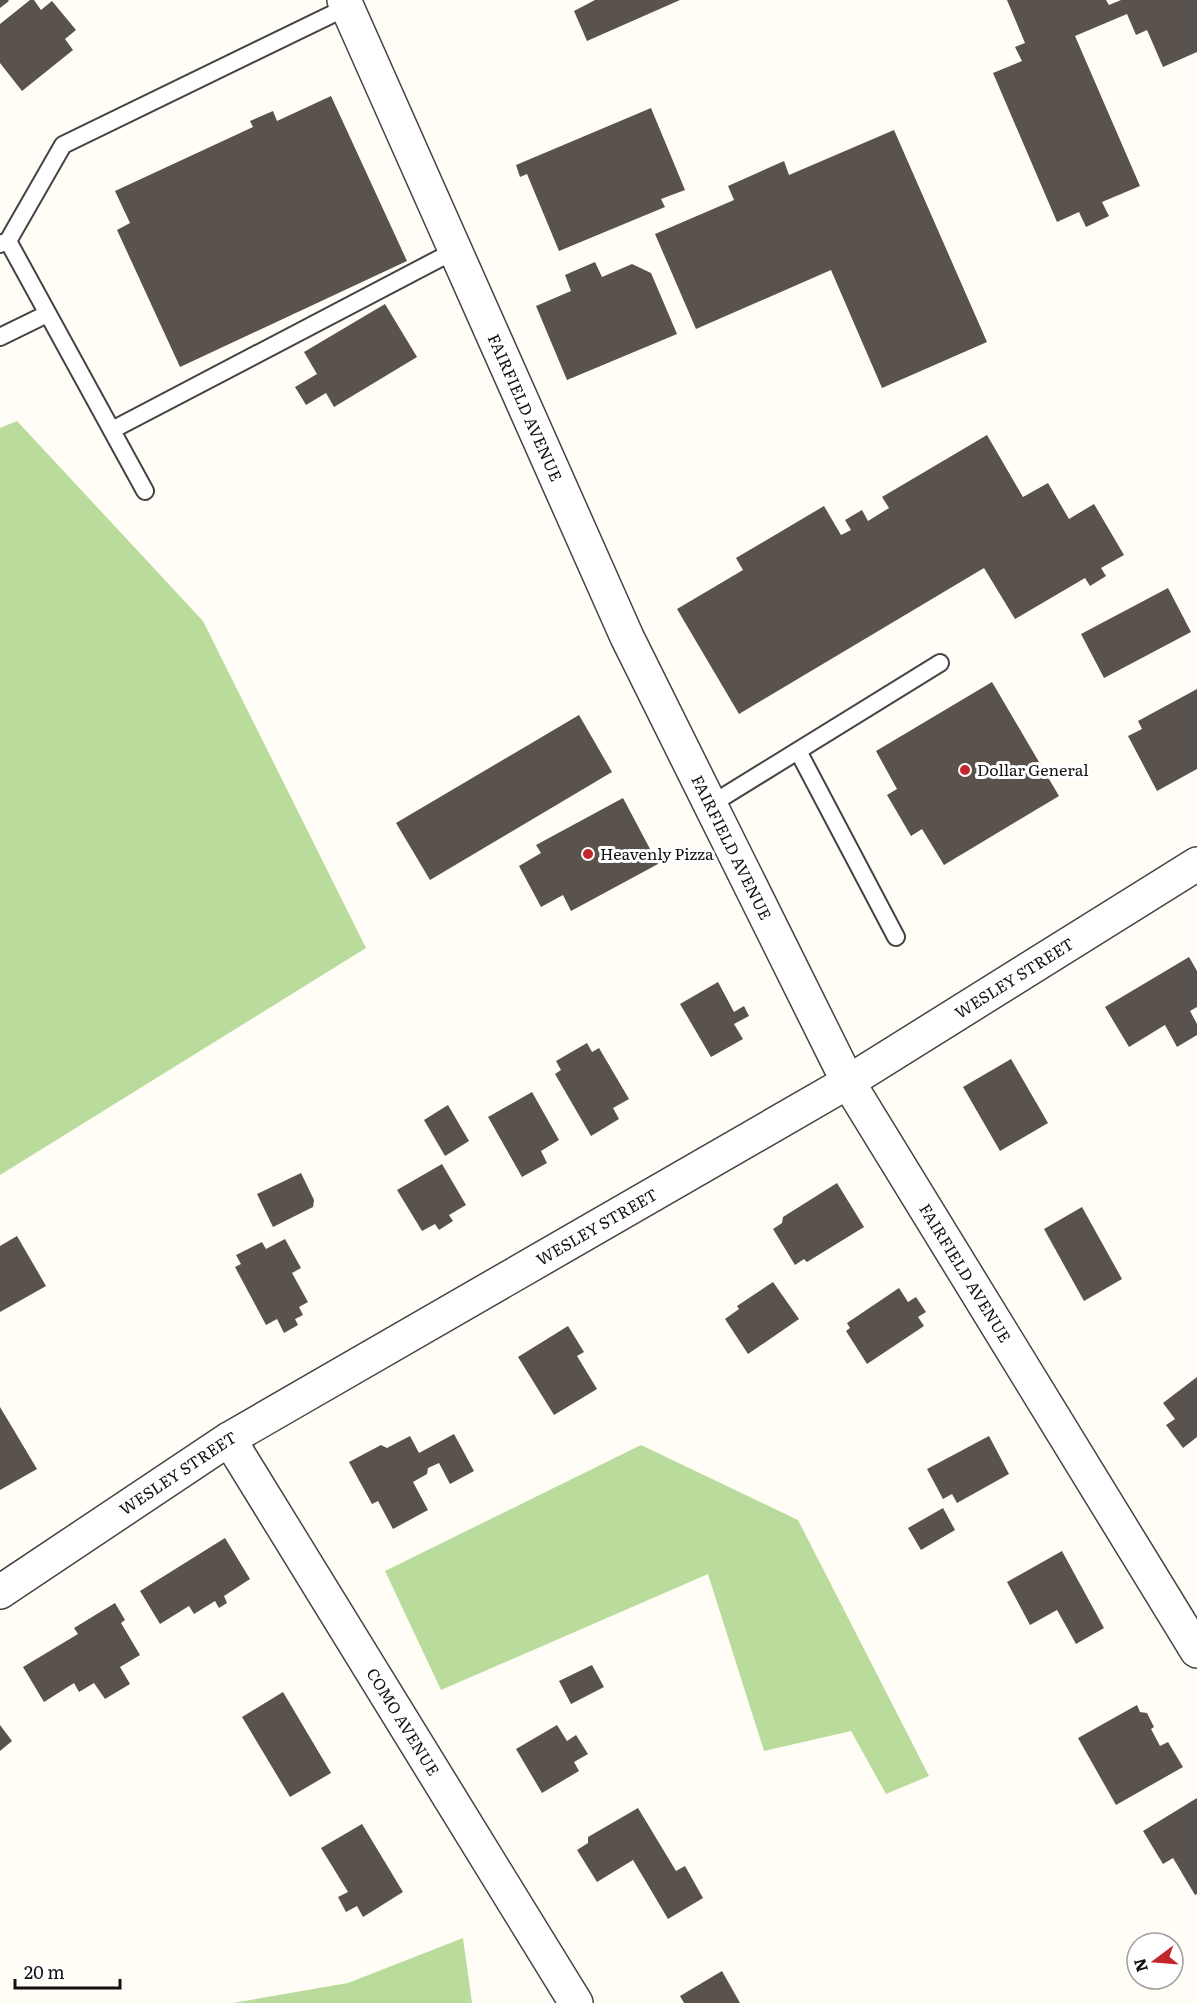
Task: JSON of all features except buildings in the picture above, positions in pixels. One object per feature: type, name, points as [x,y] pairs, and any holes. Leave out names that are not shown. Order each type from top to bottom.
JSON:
[{"type":"street","name":"FAIRFIELD AVENUE","points":[[346,3],[627,637],[848,1082],[1197,1652]]},
{"type":"street","name":"WESLEY STREET","points":[[0,1592],[229,1438],[848,1082],[1197,864]]},
{"type":"street","name":"COMO AVENUE","points":[[229,1438],[576,2003]]},
{"type":"lane","points":[[145,491],[47,314],[4,242],[63,145],[346,3]]},
{"type":"lane","points":[[112,430],[454,251]]},
{"type":"lane","points":[[0,337],[47,314]]},
{"type":"lane","points":[[710,805],[940,663]]},
{"type":"lane","points":[[798,751],[896,937]]},
{"type":"green space","points":[[17,421],[203,621],[366,948],[0,1175],[0,428]]},
{"type":"green space","points":[[641,1445],[798,1520],[929,1776],[886,1794],[851,1731],[764,1751],[708,1574],[441,1690],[385,1571]]},
{"type":"green space","points":[[463,1938],[472,2003],[233,2003],[348,1983]]},
{"type":"place","name":"Dollar General","points":[[965,770]]},
{"type":"place","name":"Heavenly Pizza","points":[[588,854]]}]
